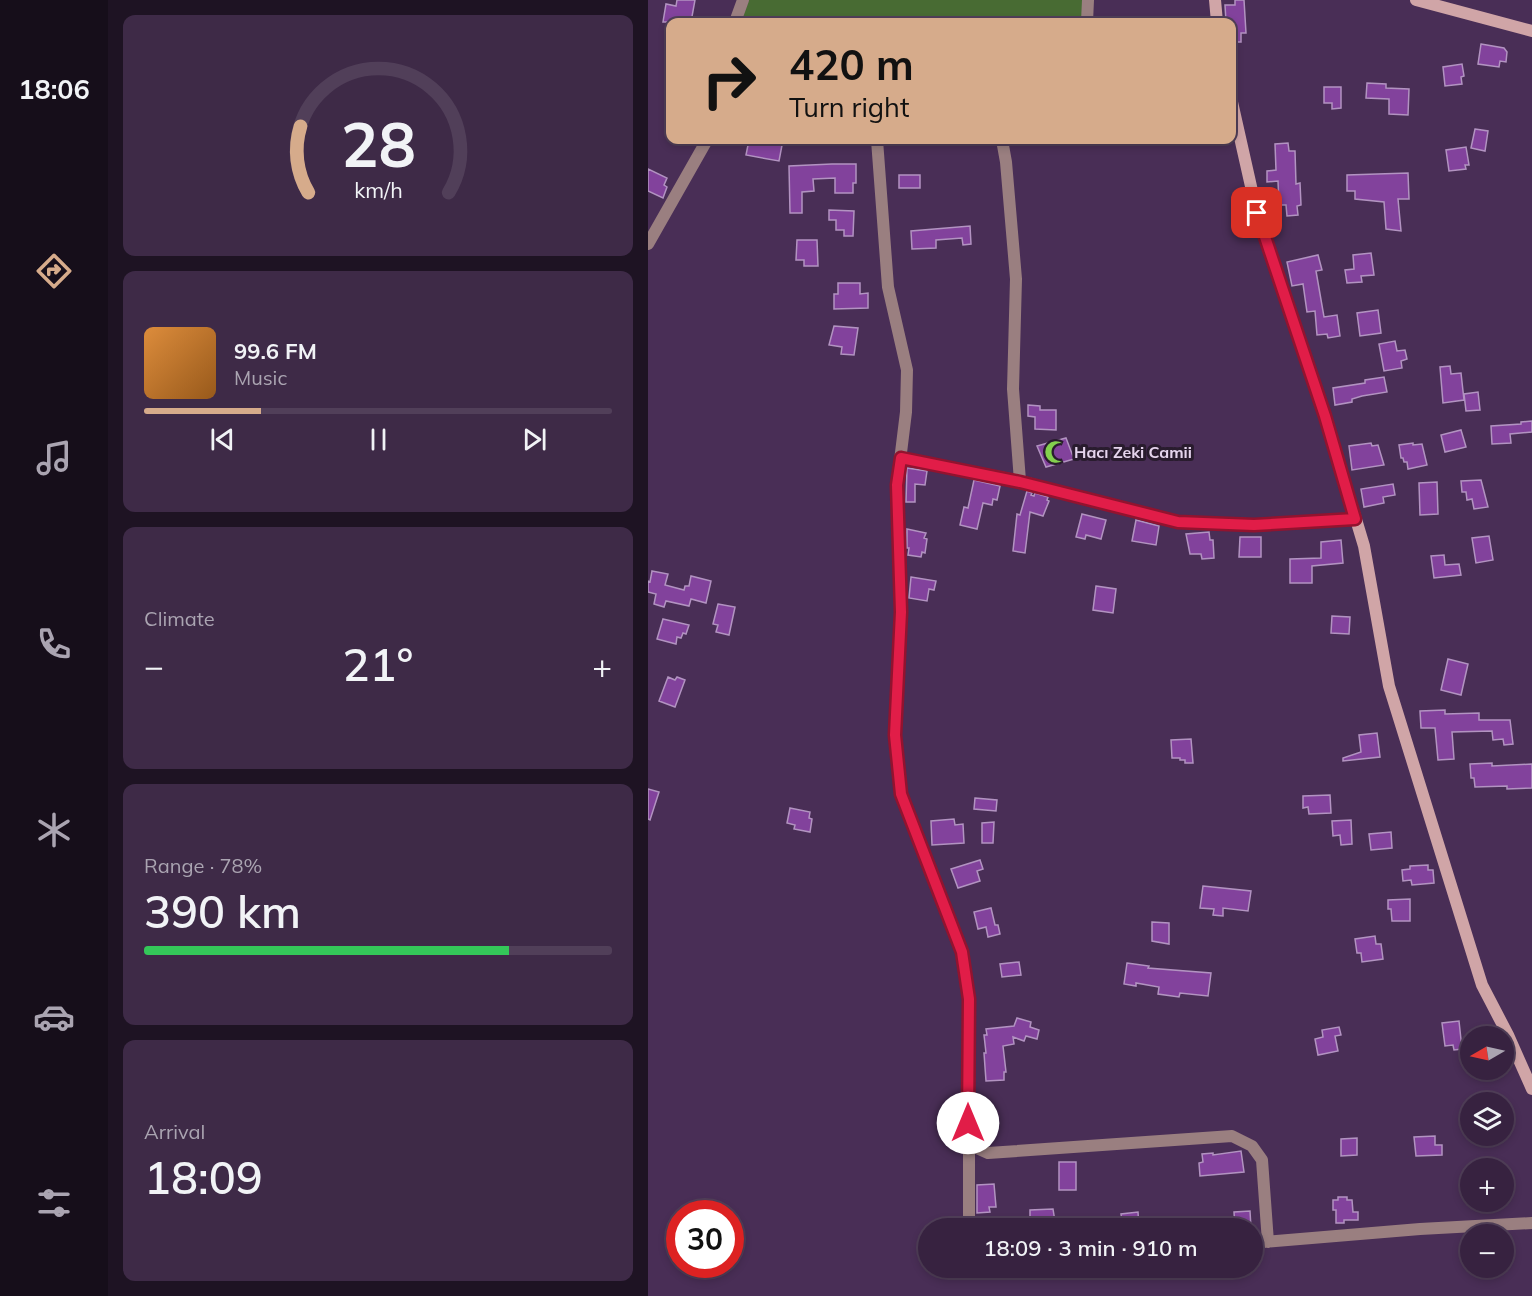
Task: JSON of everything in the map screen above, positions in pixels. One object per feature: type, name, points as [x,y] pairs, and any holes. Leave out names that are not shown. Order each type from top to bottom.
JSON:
[{"type":"street","points":[[736,18],[743,0]]},
{"type":"street","points":[[1087,18],[1089,0]]},
{"type":"street","points":[[1215,0],[1217,18]]},
{"type":"street","points":[[1416,0],[1532,31]]},
{"type":"street","points":[[1236,120],[1257,213],[1325,416],[1364,546],[1389,686],[1482,985],[1532,1089]]},
{"type":"street","points":[[648,244],[705,144]]},
{"type":"street","points":[[877,144],[888,287],[908,370],[906,412],[897,485],[901,612],[895,735],[901,794],[962,952],[969,999],[969,1218]]},
{"type":"street","points":[[1003,144],[1016,279],[1013,389],[1020,482]]},
{"type":"street","points":[[901,458],[1020,482],[1178,522],[1254,525],[1355,519]]},
{"type":"street","points":[[968,1144],[988,1153],[1232,1136],[1252,1146],[1262,1160],[1268,1242]]},
{"type":"street","points":[[1263,1242],[1420,1229],[1532,1223]]},
{"type":"green space","points":[[749,0],[1083,0],[1083,18],[742,18]]},
{"type":"building","points":[[677,0],[695,0],[692,18],[666,18],[666,22],[663,22],[666,4],[676,6]]},
{"type":"building","points":[[1235,0],[1244,0],[1246,33],[1241,33],[1241,42],[1236,42],[1236,18],[1226,18],[1225,5],[1235,5]]},
{"type":"building","points":[[1481,44],[1504,48],[1507,52],[1506,62],[1500,61],[1499,67],[1478,64]]},
{"type":"building","points":[[1462,64],[1464,76],[1461,77],[1462,84],[1445,86],[1443,67]]},
{"type":"building","points":[[1367,83],[1386,84],[1386,88],[1409,89],[1408,115],[1389,114],[1389,99],[1366,98]]},
{"type":"building","points":[[1324,87],[1341,87],[1341,108],[1332,109],[1332,103],[1324,103]]},
{"type":"building","points":[[1475,129],[1488,131],[1485,151],[1471,148]]},
{"type":"building","points":[[1288,143],[1289,151],[1295,151],[1296,184],[1300,183],[1301,205],[1297,206],[1298,215],[1287,216],[1286,205],[1279,205],[1278,181],[1267,182],[1267,171],[1276,170],[1275,144]]},
{"type":"building","points":[[748,144],[782,144],[779,161],[746,155]]},
{"type":"building","points":[[1466,147],[1469,165],[1465,165],[1466,169],[1449,171],[1446,150]]},
{"type":"building","points":[[856,164],[856,183],[853,183],[853,193],[835,193],[835,178],[813,179],[814,191],[802,192],[802,213],[790,213],[789,166]]},
{"type":"building","points":[[648,169],[667,178],[663,198],[648,191]]},
{"type":"building","points":[[1408,173],[1409,199],[1398,199],[1401,231],[1386,229],[1384,202],[1355,199],[1355,191],[1347,191],[1347,175]]},
{"type":"building","points":[[899,175],[920,175],[920,188],[899,188]]},
{"type":"building","points":[[829,210],[854,211],[853,236],[844,236],[844,230],[836,230],[836,220],[829,220]]},
{"type":"building","points":[[970,226],[971,244],[963,245],[962,238],[936,240],[936,248],[912,249],[911,231]]},
{"type":"building","points":[[797,240],[817,240],[818,266],[804,266],[804,260],[796,260]]},
{"type":"building","points":[[1371,253],[1374,275],[1361,276],[1362,282],[1347,283],[1345,270],[1354,269],[1353,255]]},
{"type":"building","points":[[1318,255],[1322,270],[1316,271],[1324,317],[1337,315],[1340,336],[1328,338],[1327,334],[1317,335],[1315,311],[1307,312],[1303,284],[1292,286],[1287,262]]},
{"type":"building","points":[[838,283],[860,283],[860,294],[868,293],[868,308],[834,309],[834,294],[838,294]]},
{"type":"building","points":[[1378,310],[1381,333],[1360,336],[1357,313]]},
{"type":"building","points":[[834,326],[858,328],[854,355],[841,354],[842,347],[829,345]]},
{"type":"building","points":[[1395,341],[1397,351],[1405,350],[1407,359],[1401,361],[1402,368],[1384,371],[1379,344]]},
{"type":"building","points":[[1450,366],[1451,374],[1461,373],[1464,400],[1443,403],[1440,367]]},
{"type":"building","points":[[1384,377],[1387,392],[1362,396],[1352,399],[1352,402],[1335,405],[1333,388],[1365,383],[1365,380]]},
{"type":"building","points":[[1478,392],[1480,410],[1466,411],[1464,394]]},
{"type":"building","points":[[1028,405],[1040,406],[1040,410],[1056,410],[1056,430],[1035,429],[1035,417],[1028,416]]},
{"type":"building","points":[[1532,421],[1532,432],[1510,434],[1511,443],[1492,444],[1491,426]]},
{"type":"building","points":[[1461,430],[1466,447],[1445,452],[1441,435]]},
{"type":"building","name":"Hacı Zeki Camii","points":[[1066,438],[1074,459],[1046,467],[1037,446]]},
{"type":"building","points":[[1371,443],[1372,446],[1378,445],[1384,465],[1352,470],[1349,446]]},
{"type":"building","points":[[1413,443],[1413,445],[1422,444],[1427,465],[1408,469],[1407,462],[1401,458],[1399,445]]},
{"type":"building","points":[[907,468],[927,471],[925,485],[915,484],[915,502],[906,502]]},
{"type":"building","points":[[974,480],[1000,486],[997,500],[993,499],[992,505],[983,503],[977,529],[960,525],[964,507],[968,508]]},
{"type":"building","points":[[1481,480],[1488,507],[1474,509],[1472,499],[1467,500],[1466,492],[1462,492],[1461,481]]},
{"type":"building","points":[[1437,482],[1438,514],[1420,515],[1419,483]]},
{"type":"building","points":[[1393,484],[1395,495],[1383,497],[1384,503],[1364,507],[1361,489]]},
{"type":"building","points":[[1027,491],[1034,496],[1035,493],[1048,497],[1049,501],[1043,516],[1030,512],[1025,553],[1013,551],[1017,514],[1020,515]]},
{"type":"building","points":[[1082,514],[1106,520],[1101,539],[1086,535],[1085,539],[1076,537]]},
{"type":"building","points":[[1136,520],[1159,526],[1156,545],[1132,541]]},
{"type":"building","points":[[907,529],[926,533],[925,553],[922,552],[921,557],[908,555]]},
{"type":"building","points":[[1209,532],[1210,540],[1213,540],[1214,558],[1202,559],[1201,554],[1190,554],[1186,534]]},
{"type":"building","points":[[1489,536],[1493,560],[1476,563],[1472,538]]},
{"type":"building","points":[[1240,537],[1261,537],[1261,557],[1239,557]]},
{"type":"building","points":[[1341,540],[1343,563],[1312,566],[1312,583],[1290,583],[1290,559],[1321,558],[1321,542]]},
{"type":"building","points":[[1444,555],[1445,565],[1459,564],[1461,575],[1434,578],[1431,556]]},
{"type":"building","points":[[652,571],[668,574],[665,585],[684,590],[685,586],[689,586],[691,576],[711,581],[706,603],[691,599],[689,606],[666,601],[664,607],[654,604],[656,594],[648,592],[648,581],[650,582]]},
{"type":"building","points":[[911,577],[936,581],[934,590],[929,589],[927,601],[909,598]]},
{"type":"building","points":[[1096,586],[1116,589],[1113,613],[1093,610]]},
{"type":"building","points":[[718,604],[735,607],[729,635],[716,632],[718,625],[713,624]]},
{"type":"building","points":[[1332,616],[1350,617],[1349,634],[1331,633]]},
{"type":"building","points":[[663,619],[689,625],[686,634],[683,633],[681,638],[677,637],[676,644],[657,639]]},
{"type":"building","points":[[1448,659],[1468,664],[1461,695],[1441,690]]},
{"type":"building","points":[[668,677],[685,680],[675,707],[659,701]]},
{"type":"building","points":[[1445,710],[1445,714],[1479,713],[1479,720],[1510,720],[1513,744],[1504,745],[1503,739],[1493,740],[1492,731],[1452,732],[1454,759],[1438,760],[1435,728],[1421,728],[1420,711]]},
{"type":"building","points":[[1377,733],[1380,757],[1343,761],[1343,758],[1361,752],[1359,735]]},
{"type":"building","points":[[1191,739],[1193,763],[1185,763],[1185,760],[1180,760],[1180,758],[1172,758],[1171,740]]},
{"type":"building","points":[[1492,763],[1492,766],[1532,764],[1532,788],[1475,787],[1474,778],[1471,778],[1470,764]]},
{"type":"building","points":[[648,789],[659,792],[650,820],[648,819]]},
{"type":"building","points":[[1330,795],[1331,813],[1309,814],[1308,807],[1303,808],[1303,796]]},
{"type":"building","points":[[975,798],[997,800],[996,811],[974,809]]},
{"type":"building","points":[[790,808],[810,812],[809,818],[812,819],[810,832],[794,829],[795,825],[787,823]]},
{"type":"building","points":[[954,819],[955,825],[963,824],[964,843],[932,845],[931,821]]},
{"type":"building","points":[[1351,820],[1352,844],[1341,845],[1340,835],[1333,836],[1332,821]]},
{"type":"building","points":[[994,822],[993,843],[982,843],[982,823]]},
{"type":"building","points":[[1391,832],[1392,848],[1371,850],[1369,834]]},
{"type":"building","points":[[980,860],[983,869],[977,871],[980,881],[958,888],[951,869]]},
{"type":"building","points":[[1428,865],[1428,870],[1433,870],[1434,883],[1412,885],[1411,880],[1403,881],[1402,870],[1410,869],[1410,866]]},
{"type":"building","points":[[1203,886],[1251,891],[1248,911],[1223,908],[1223,916],[1213,915],[1214,909],[1200,908]]},
{"type":"building","points":[[1410,899],[1410,921],[1392,921],[1388,900]]},
{"type":"building","points":[[991,908],[1000,934],[988,937],[986,927],[978,929],[974,912]]},
{"type":"building","points":[[1152,922],[1169,923],[1169,944],[1152,941]]},
{"type":"building","points":[[1375,936],[1376,944],[1381,944],[1383,959],[1362,962],[1361,953],[1357,953],[1355,939]]},
{"type":"building","points":[[1019,962],[1021,975],[1002,977],[1000,964]]},
{"type":"building","points":[[1127,963],[1149,966],[1148,968],[1211,973],[1208,996],[1180,993],[1179,997],[1158,994],[1159,987],[1136,983],[1136,986],[1124,984]]},
{"type":"building","points":[[1017,1018],[1031,1022],[1030,1027],[1039,1030],[1037,1039],[1026,1036],[1024,1041],[1013,1037],[1014,1044],[1003,1046],[1006,1072],[1004,1072],[1004,1080],[986,1081],[984,1035],[987,1035],[986,1029],[1014,1026]]},
{"type":"building","points":[[1459,1021],[1460,1049],[1454,1050],[1453,1045],[1445,1046],[1442,1023]]},
{"type":"building","points":[[1339,1027],[1341,1035],[1335,1036],[1338,1051],[1318,1055],[1315,1039],[1323,1037],[1322,1030]]},
{"type":"building","points":[[1435,1136],[1435,1145],[1442,1145],[1442,1155],[1416,1156],[1414,1137]]},
{"type":"building","points":[[1357,1138],[1357,1155],[1341,1156],[1341,1139]]},
{"type":"building","points":[[1241,1151],[1244,1172],[1200,1176],[1199,1163],[1203,1162],[1202,1154],[1213,1153],[1213,1155]]},
{"type":"building","points":[[1059,1162],[1076,1162],[1076,1190],[1059,1190]]},
{"type":"building","points":[[994,1184],[996,1207],[989,1207],[990,1212],[977,1213],[977,1185]]},
{"type":"building","points":[[1338,1197],[1347,1197],[1347,1200],[1352,1200],[1353,1212],[1358,1212],[1358,1220],[1344,1220],[1344,1223],[1336,1223],[1333,1200],[1338,1200]]},
{"type":"building","points":[[1053,1209],[1054,1218],[1030,1218],[1030,1210]]},
{"type":"building","points":[[1250,1211],[1250,1218],[1234,1218],[1234,1212]]},
{"type":"building","points":[[1138,1212],[1138,1218],[1122,1218],[1121,1214]]},
{"type":"place","name":"Hacı Zeki Camii","points":[[1056,452]]},
{"type":"route","points":[[968,1123],[969,999],[962,952],[901,794],[895,735],[901,612],[897,485],[901,458],[1020,482],[1178,522],[1254,525],[1355,519],[1325,416],[1257,213]]}]
